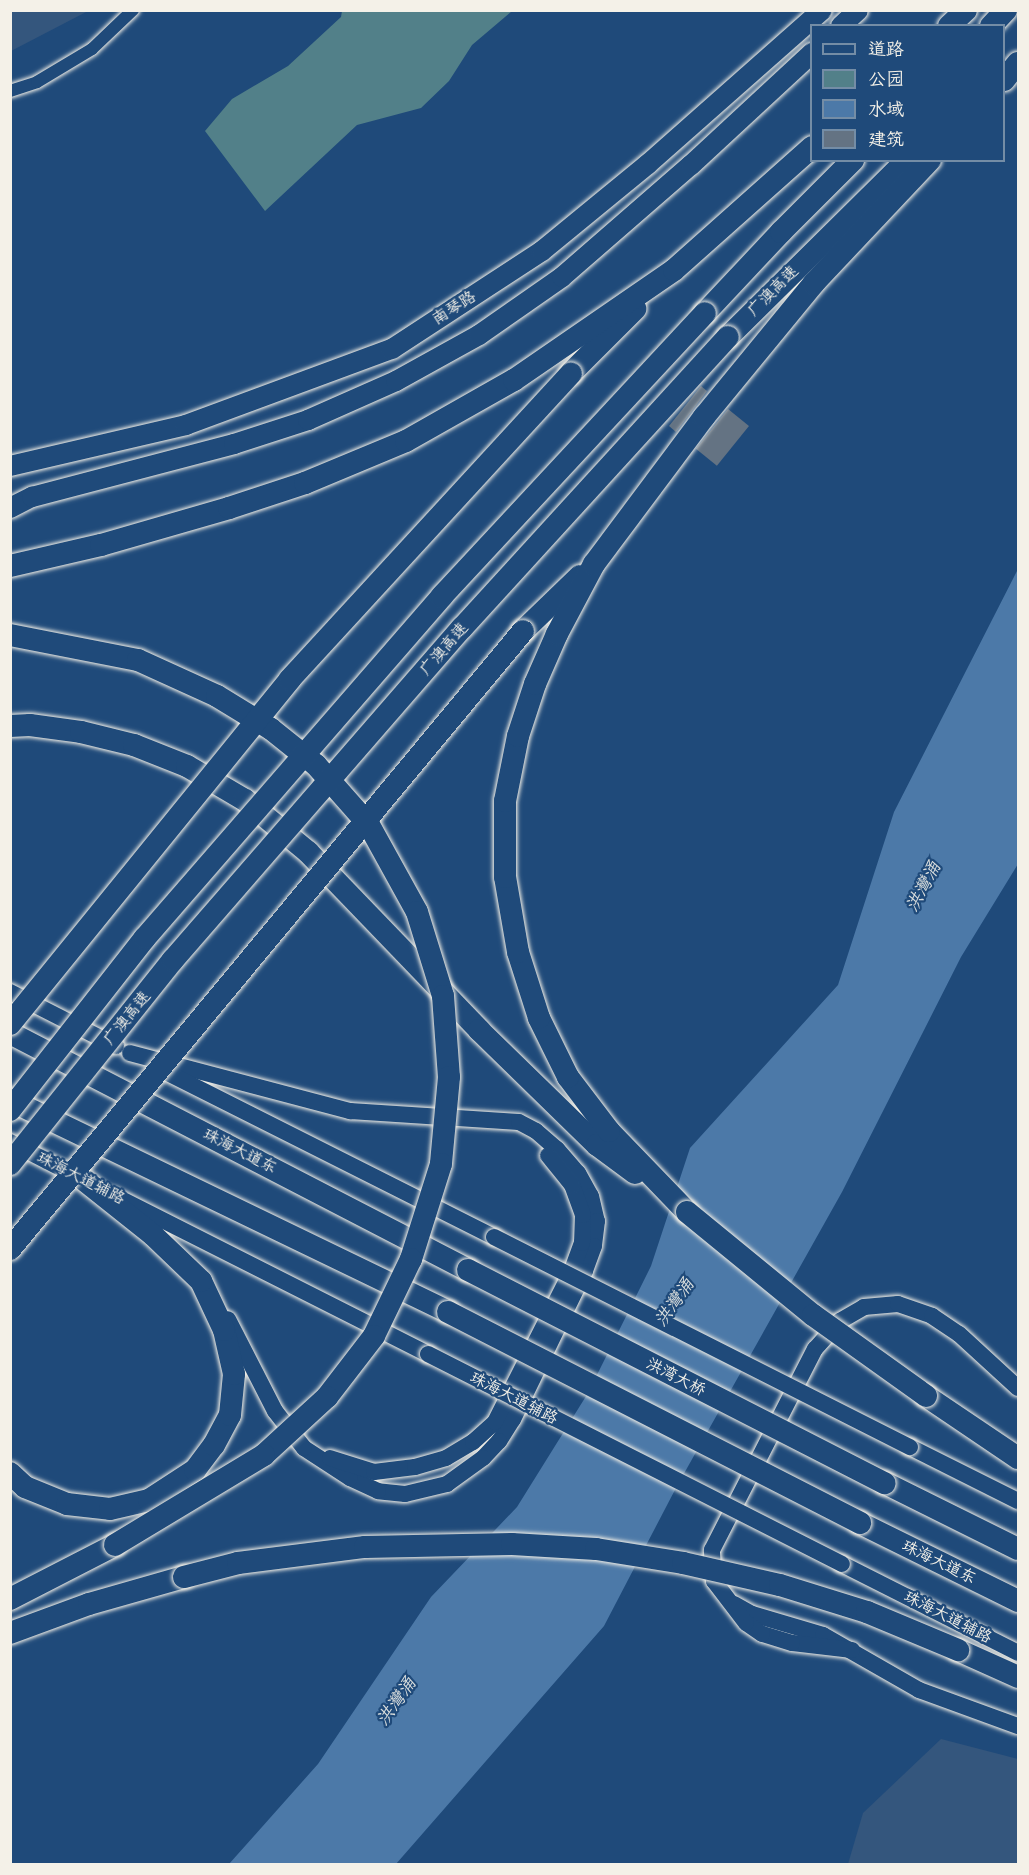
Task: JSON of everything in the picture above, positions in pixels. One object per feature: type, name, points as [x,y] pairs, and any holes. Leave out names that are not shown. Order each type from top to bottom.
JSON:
[{"type":"highway","points":[[951,24],[966,10]]},
{"type":"highway","points":[[993,24],[1006,10]]},
{"type":"highway","points":[[1005,66],[1018,52]]},
{"type":"highway","points":[[1005,79],[1018,63]]},
{"type":"highway","points":[[10,1024],[290,679],[571,373],[674,270],[810,149]]},
{"type":"highway","name":"广澳高速","points":[[10,1110],[145,938],[442,596],[780,232],[852,162]]},
{"type":"highway","name":"广澳高速","points":[[10,1164],[197,933],[462,628],[728,337],[905,162]]},
{"type":"highway","points":[[603,1138],[568,1077],[539,1018],[518,952],[505,877],[505,801],[518,736],[535,684],[557,634],[594,564],[704,417],[814,284],[928,162]]},
{"type":"highway","points":[[10,566],[101,545],[229,508],[305,483],[406,441],[514,380],[674,270]]},
{"type":"highway","points":[[10,1249],[523,631],[594,564]]},
{"type":"highway","points":[[10,634],[138,660],[235,707],[271,729],[316,765],[374,834],[417,912],[443,996],[449,1077],[441,1164],[411,1258],[374,1336],[327,1397],[264,1455],[115,1545],[10,1599]]},
{"type":"highway","points":[[10,726],[30,725],[81,732],[134,745],[187,766],[245,800],[308,852],[479,1030],[687,1212],[813,1315],[1018,1458]]},
{"type":"highway","name":"珠海大道东","points":[[10,1034],[468,1270]]},
{"type":"highway","name":"珠海大道东","points":[[10,1100],[448,1312],[860,1523],[1018,1601]]},
{"type":"highway","points":[[10,1473],[25,1487],[67,1504],[110,1509],[149,1500],[195,1470],[214,1445],[230,1415],[234,1374],[224,1330],[201,1281],[153,1235],[84,1180]]},
{"type":"highway","name":"洪湾大桥","points":[[468,1270],[1018,1549]]},
{"type":"highway","points":[[10,1633],[88,1604],[238,1563],[365,1547],[512,1544],[596,1549],[683,1563],[780,1585],[867,1612],[1018,1677]]},
{"type":"main road","name":"南琴路","points":[[10,466],[186,424],[392,349],[542,251],[648,164],[822,10]]},
{"type":"main road","points":[[844,24],[858,10]]},
{"type":"main road","name":"南琴路","points":[[10,508],[32,497],[234,444],[308,420],[396,381],[479,335],[562,277],[691,165],[810,55]]},
{"type":"main road","points":[[10,992],[1018,1502]]},
{"type":"main road","points":[[130,1053],[350,1111],[421,1118],[519,1122],[536,1131],[578,1173],[591,1196],[597,1221],[594,1246],[585,1271],[513,1419],[499,1441],[467,1472],[447,1484],[405,1494],[378,1491],[304,1448],[275,1411],[221,1306],[201,1281]]},
{"type":"main road","points":[[304,1448],[374,1472],[415,1467],[446,1458],[473,1442],[495,1422],[515,1388],[572,1270],[582,1242],[583,1215],[572,1185],[543,1149],[512,1127],[489,1119]]},
{"type":"main road","name":"珠海大道辅路","points":[[10,1142],[1018,1653]]},
{"type":"main road","points":[[1016,1381],[959,1334],[932,1316],[898,1304],[864,1307],[840,1321],[814,1349],[712,1550],[714,1581],[728,1601],[752,1614],[822,1635],[919,1690],[1018,1725]]},
{"type":"street","points":[[10,91],[37,82],[92,49],[133,10]]},
{"type":"shaded area","points":[[11,10],[88,10],[88,11],[11,51]]},
{"type":"shaded area","points":[[941,1739],[1018,1759],[1018,1864],[848,1864],[863,1813]]},
{"type":"green space","points":[[342,11],[512,11],[472,45],[449,81],[421,108],[357,125],[265,211],[205,131],[232,99],[288,66],[341,17]]},
{"type":"water","name":"洪灣涌","points":[[1018,569],[1018,864],[961,957],[842,1192],[677,1486],[604,1626],[396,1864],[229,1864],[318,1764],[431,1597],[517,1507],[588,1393],[651,1266],[690,1148],[838,985],[894,812]]},
{"type":"building","points":[[701,386],[707,391],[676,432],[669,426]]},
{"type":"building","points":[[728,409],[749,426],[717,466],[696,449]]}]
